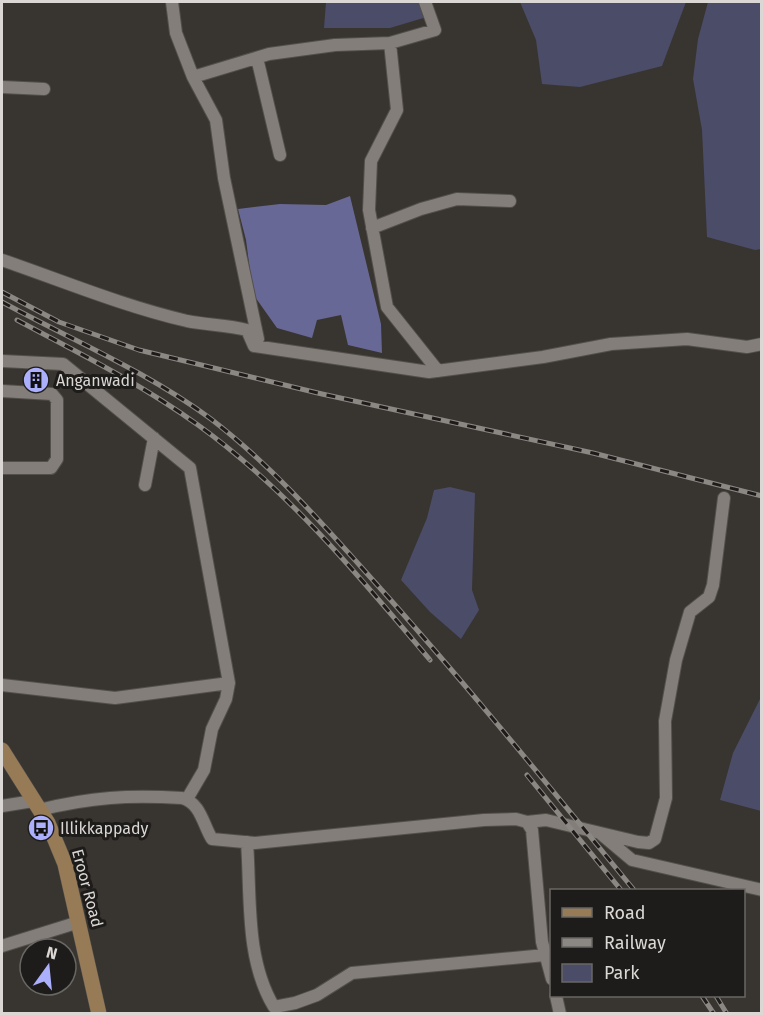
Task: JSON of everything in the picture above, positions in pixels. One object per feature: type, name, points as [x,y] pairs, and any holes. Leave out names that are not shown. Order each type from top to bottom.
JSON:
[{"type":"main road","name":"Eroor Road","points":[[2,750],[36,806],[65,864],[99,1014]]},
{"type":"street","points":[[172,2],[176,33],[193,77],[216,120],[226,189],[253,323],[261,347]]},
{"type":"street","points":[[193,77],[256,57],[335,45],[390,43],[435,30],[425,2]]},
{"type":"street","points":[[390,43],[397,110],[371,161],[369,210],[387,307],[438,371]]},
{"type":"street","points":[[256,57],[280,155]]},
{"type":"street","points":[[2,87],[44,89]]},
{"type":"street","points":[[372,228],[421,209],[457,199],[510,201]]},
{"type":"street","points":[[2,260],[76,289],[127,304],[190,321],[218,323],[247,330],[254,346],[429,372],[543,357],[611,344],[687,339],[747,347],[762,344]]},
{"type":"street","points":[[2,361],[63,364],[190,468],[230,683],[226,699],[212,729],[204,770],[187,799]]},
{"type":"street","points":[[2,392],[52,394],[57,399],[57,459],[51,468],[2,468]]},
{"type":"street","points":[[145,485],[154,438]]},
{"type":"street","points":[[2,806],[36,806],[124,796],[187,799],[203,817],[212,839],[247,842],[516,819],[527,822],[546,820],[649,843],[655,839],[666,798],[665,721],[676,660],[690,612],[709,597],[713,585],[724,498]]},
{"type":"street","points":[[2,685],[115,698],[230,683]]},
{"type":"street","points":[[527,822],[532,830],[546,955],[550,971]]},
{"type":"street","points":[[598,831],[632,860],[762,890]]},
{"type":"street","points":[[247,842],[254,954],[263,989],[274,1007],[317,995],[352,973],[546,955]]},
{"type":"street","points":[[2,946],[79,922]]},
{"type":"street","points":[[556,997],[560,1014]]},
{"type":"green space","points":[[326,2],[418,2],[430,16],[390,28],[324,28]]},
{"type":"green space","points":[[520,2],[686,2],[662,66],[580,87],[542,84],[536,40]]},
{"type":"green space","points":[[708,2],[761,2],[761,249],[755,250],[707,237],[702,130],[693,79],[698,39]]},
{"type":"green space","points":[[450,487],[475,493],[472,590],[479,610],[461,639],[430,612],[401,580],[427,518],[434,490]]},
{"type":"green space","points":[[761,697],[762,811],[720,800],[733,753]]},
{"type":"shaded area","points":[[350,196],[381,324],[382,353],[348,345],[341,315],[317,320],[312,338],[277,328],[253,294],[246,240],[238,209],[280,204],[326,205]]},
{"type":"railway","points":[[2,292],[59,322],[139,350],[322,394],[593,453],[762,496]]},
{"type":"railway","points":[[2,302],[161,386],[211,419],[254,455],[314,515],[405,616],[633,889]]},
{"type":"railway","points":[[17,320],[154,396],[231,450],[321,535],[430,660]]},
{"type":"railway","points":[[527,775],[620,889]]},
{"type":"railway","points":[[703,997],[714,1014]]},
{"type":"railway","points":[[717,997],[727,1014]]},
{"type":"place","name":"Anganwadi","points":[[36,380]]},
{"type":"place","name":"Illikkappady","points":[[41,828]]}]
